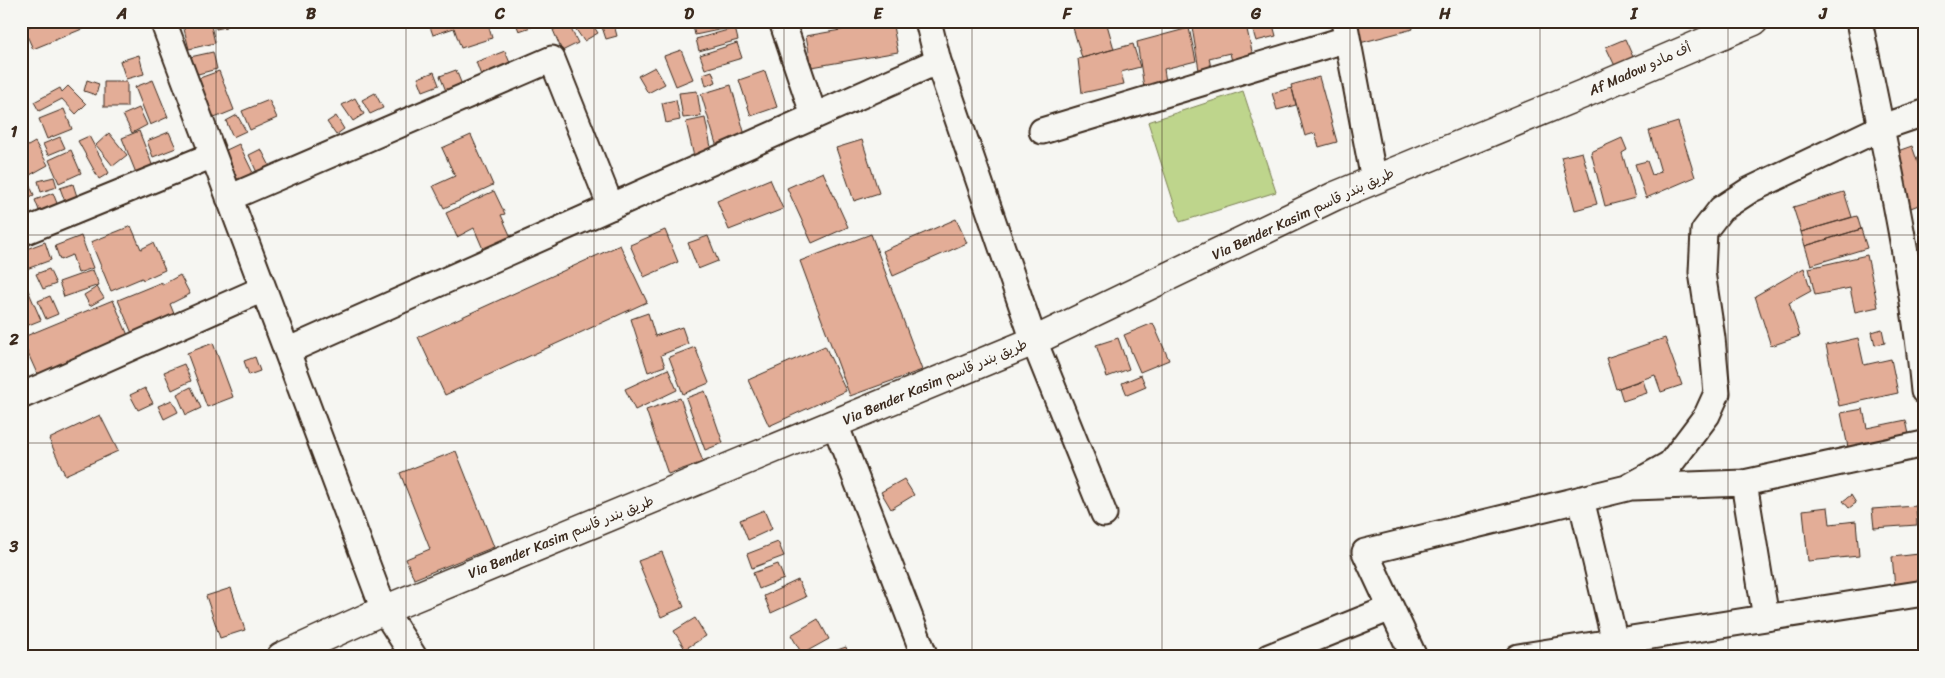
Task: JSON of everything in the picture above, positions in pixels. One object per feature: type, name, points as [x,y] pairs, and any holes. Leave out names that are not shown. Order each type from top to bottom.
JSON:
[{"type":"street","points":[[163,21],[384,610],[414,657]]},
{"type":"street","points":[[782,21],[814,116]]},
{"type":"street","points":[[928,21],[938,61],[1034,341],[1104,514]]},
{"type":"street","name":"Af Madow أف مادو","points":[[1583,94],[1754,21]]},
{"type":"street","points":[[1859,21],[1910,281],[1919,338],[1924,391]]},
{"type":"street","points":[[1042,131],[1345,30],[1374,180]]},
{"type":"street","points":[[229,198],[552,59],[611,207]]},
{"type":"street","points":[[287,351],[938,61]]},
{"type":"street","name":"Via Bender Kasim طريق بندر قاسم","points":[[281,657],[384,610],[1034,341],[1335,196],[1583,94]]},
{"type":"street","points":[[1627,488],[1670,464],[1707,415],[1717,393],[1712,338],[1702,272],[1704,231],[1721,209],[1750,190],[1880,128],[1924,113]]},
{"type":"street","points":[[21,233],[213,155]]},
{"type":"street","points":[[21,396],[263,289]]},
{"type":"street","points":[[835,424],[925,657]]},
{"type":"street","points":[[1414,657],[1365,552],[1627,488],[1744,483],[1924,444]]},
{"type":"street","points":[[1744,483],[1766,618]]},
{"type":"street","points":[[1581,500],[1615,642]]},
{"type":"street","points":[[1518,657],[1924,594]]},
{"type":"street","points":[[1269,657],[1391,608]]},
{"type":"green space","points":[[1243,91],[1276,192],[1180,222],[1148,122]]},
{"type":"building","points":[[41,21],[85,21],[87,27],[33,49],[24,29]]},
{"type":"building","points":[[182,21],[210,21],[215,43],[189,49]]},
{"type":"building","points":[[214,21],[225,21],[226,27],[216,29]]},
{"type":"building","points":[[428,21],[487,21],[492,38],[461,48],[454,28],[433,35]]},
{"type":"building","points":[[515,21],[549,21],[519,31]]},
{"type":"building","points":[[586,21],[590,21],[598,33],[584,41],[575,28]]},
{"type":"building","points":[[613,21],[617,36],[606,39],[601,24]]},
{"type":"building","points":[[692,21],[746,21],[747,24],[695,35]]},
{"type":"building","points":[[892,21],[898,52],[812,67],[806,36]]},
{"type":"building","points":[[1071,21],[1106,21],[1114,49],[1082,58]]},
{"type":"building","points":[[1214,21],[1245,21],[1256,69],[1235,74],[1230,53],[1209,58],[1211,68],[1199,70],[1192,27]]},
{"type":"building","points":[[1250,21],[1272,21],[1276,36],[1256,41]]},
{"type":"building","points":[[1356,21],[1411,21],[1413,29],[1356,44]]},
{"type":"building","points":[[568,23],[578,43],[562,51],[553,30]]},
{"type":"building","points":[[735,28],[738,40],[699,51],[696,39]]},
{"type":"building","points":[[1189,28],[1196,61],[1164,69],[1167,89],[1145,94],[1137,42]]},
{"type":"building","points":[[1625,39],[1633,57],[1615,66],[1606,47]]},
{"type":"building","points":[[737,43],[742,58],[705,69],[700,55]]},
{"type":"building","points":[[1133,44],[1140,67],[1121,72],[1124,84],[1082,93],[1078,59]]},
{"type":"building","points":[[681,50],[693,79],[676,86],[664,56]]},
{"type":"building","points":[[505,51],[515,75],[485,86],[476,62]]},
{"type":"building","points":[[213,52],[217,69],[194,75],[190,57]]},
{"type":"building","points":[[139,55],[144,74],[126,79],[120,61]]},
{"type":"building","points":[[655,67],[665,84],[648,93],[638,76]]},
{"type":"building","points":[[456,70],[462,85],[446,91],[440,76]]},
{"type":"building","points":[[219,71],[234,110],[212,119],[197,79]]},
{"type":"building","points":[[712,71],[716,82],[706,86],[703,74]]},
{"type":"building","points":[[765,71],[777,107],[751,116],[739,80]]},
{"type":"building","points":[[434,72],[439,85],[423,91],[418,78]]},
{"type":"building","points":[[1319,77],[1337,142],[1319,147],[1315,133],[1305,136],[1291,85]]},
{"type":"building","points":[[87,80],[99,84],[96,95],[84,91]]},
{"type":"building","points":[[153,80],[168,117],[150,125],[135,87]]},
{"type":"building","points":[[104,82],[127,82],[127,107],[104,107]]},
{"type":"building","points":[[731,85],[748,146],[719,154],[701,94]]},
{"type":"building","points":[[68,86],[86,104],[76,114],[62,99],[39,111],[34,102],[60,88],[62,92]]},
{"type":"building","points":[[1292,88],[1296,105],[1277,110],[1272,93]]},
{"type":"building","points":[[697,91],[701,116],[683,118],[679,93]]},
{"type":"building","points":[[375,93],[383,108],[370,114],[362,100]]},
{"type":"building","points":[[355,98],[364,114],[353,121],[342,105]]},
{"type":"building","points":[[269,100],[277,118],[250,130],[242,111]]},
{"type":"building","points":[[676,100],[680,120],[666,123],[662,103]]},
{"type":"building","points":[[139,108],[147,125],[132,133],[123,115]]},
{"type":"building","points":[[64,109],[72,129],[47,139],[39,119]]},
{"type":"building","points":[[237,115],[246,131],[233,137],[226,121]]},
{"type":"building","points":[[336,116],[344,129],[336,135],[327,122]]},
{"type":"building","points":[[705,118],[713,157],[695,161],[686,122]]},
{"type":"building","points":[[1678,122],[1695,177],[1646,198],[1635,164],[1647,161],[1652,175],[1661,172],[1649,131]]},
{"type":"building","points":[[139,131],[153,167],[136,173],[122,138]]},
{"type":"building","points":[[169,132],[176,148],[153,157],[147,141]]},
{"type":"building","points":[[109,133],[127,155],[113,166],[96,145]]},
{"type":"building","points":[[471,135],[493,185],[444,208],[433,186],[455,176],[442,148]]},
{"type":"building","points":[[89,136],[109,173],[99,179],[78,141]]},
{"type":"building","points":[[60,137],[65,148],[48,155],[43,144]]},
{"type":"building","points":[[1622,138],[1627,150],[1622,153],[1635,198],[1605,206],[1591,152]]},
{"type":"building","points":[[862,140],[879,193],[854,201],[836,148]]},
{"type":"building","points":[[35,142],[48,165],[21,180],[21,150]]},
{"type":"building","points":[[239,144],[254,175],[235,184],[220,153]]},
{"type":"building","points":[[1912,146],[1920,169],[1924,167],[1924,203],[1908,209],[1889,154]]},
{"type":"building","points":[[261,149],[272,170],[259,177],[249,155]]},
{"type":"building","points":[[71,150],[81,173],[59,183],[49,160]]},
{"type":"building","points":[[1582,152],[1597,204],[1575,210],[1561,157]]},
{"type":"building","points":[[823,172],[848,227],[812,243],[787,188]]},
{"type":"building","points":[[54,177],[57,187],[41,192],[38,181]]},
{"type":"building","points":[[27,179],[34,195],[21,201],[21,182]]},
{"type":"building","points":[[770,179],[783,209],[729,230],[717,201]]},
{"type":"building","points":[[73,184],[80,206],[68,210],[60,188]]},
{"type":"building","points":[[494,191],[505,214],[501,215],[514,244],[486,256],[474,228],[457,237],[446,213]]},
{"type":"building","points":[[1844,192],[1852,217],[1801,232],[1793,207]]},
{"type":"building","points":[[53,193],[60,211],[42,218],[35,200]]},
{"type":"building","points":[[1857,216],[1861,229],[1805,246],[1801,232]]},
{"type":"building","points":[[956,219],[967,243],[893,276],[883,251]]},
{"type":"building","points":[[131,226],[141,249],[153,243],[165,270],[111,291],[91,242]]},
{"type":"building","points":[[1861,229],[1867,248],[1811,265],[1805,246]]},
{"type":"building","points":[[665,230],[678,262],[644,277],[630,245]]},
{"type":"building","points":[[871,234],[922,370],[850,396],[800,261]]},
{"type":"building","points":[[81,236],[93,268],[78,273],[72,255],[60,260],[55,246]]},
{"type":"building","points":[[708,236],[718,261],[698,269],[688,243]]},
{"type":"building","points":[[45,242],[51,260],[21,271],[21,251]]},
{"type":"building","points":[[620,245],[647,302],[445,395],[418,337]]},
{"type":"building","points":[[1867,255],[1878,307],[1855,312],[1850,288],[1815,295],[1809,268]]},
{"type":"building","points":[[1804,268],[1811,291],[1789,303],[1800,336],[1771,346],[1755,296]]},
{"type":"building","points":[[49,269],[56,284],[43,289],[36,274]]},
{"type":"building","points":[[93,270],[99,285],[64,297],[59,282]]},
{"type":"building","points":[[180,275],[190,294],[170,304],[179,326],[136,343],[118,300],[162,282],[162,285]]},
{"type":"building","points":[[97,287],[104,298],[90,306],[84,295]]},
{"type":"building","points":[[27,288],[41,320],[21,328],[21,290]]},
{"type":"building","points":[[50,296],[58,314],[46,319],[38,301]]},
{"type":"building","points":[[113,300],[130,340],[39,378],[21,338]]},
{"type":"building","points":[[648,313],[655,336],[682,327],[688,344],[661,355],[665,366],[648,372],[631,319]]},
{"type":"building","points":[[1153,323],[1169,360],[1140,372],[1124,335]]},
{"type":"building","points":[[1882,329],[1885,343],[1875,345],[1872,332]]},
{"type":"building","points":[[1118,338],[1129,369],[1107,377],[1096,345]]},
{"type":"building","points":[[1665,338],[1682,385],[1661,392],[1655,375],[1616,389],[1606,358]]},
{"type":"building","points":[[1858,338],[1864,365],[1891,359],[1898,393],[1839,406],[1826,345]]},
{"type":"building","points":[[213,343],[233,397],[207,407],[187,353]]},
{"type":"building","points":[[825,346],[846,391],[769,426],[748,380]]},
{"type":"building","points":[[695,347],[709,383],[683,394],[669,357]]},
{"type":"building","points":[[255,357],[260,371],[249,375],[244,361]]},
{"type":"building","points":[[184,364],[191,381],[172,390],[164,372]]},
{"type":"building","points":[[668,369],[677,390],[635,410],[625,389]]},
{"type":"building","points":[[1141,375],[1146,387],[1127,395],[1122,383]]},
{"type":"building","points":[[1643,380],[1647,393],[1623,401],[1619,388]]},
{"type":"building","points":[[191,387],[201,408],[186,415],[177,394]]},
{"type":"building","points":[[145,388],[153,403],[138,410],[130,395]]},
{"type":"building","points":[[705,391],[723,443],[705,450],[686,398]]},
{"type":"building","points":[[680,398],[703,462],[668,474],[646,410]]},
{"type":"building","points":[[172,400],[178,412],[164,419],[158,406]]},
{"type":"building","points":[[1863,409],[1867,428],[1906,420],[1912,449],[1851,462],[1841,413]]},
{"type":"building","points":[[100,415],[118,451],[65,475],[49,439]]},
{"type":"building","points":[[456,451],[494,547],[414,579],[406,559],[430,549],[400,473]]},
{"type":"building","points":[[904,479],[914,495],[891,509],[881,492]]},
{"type":"building","points":[[1851,495],[1856,503],[1849,508],[1843,501]]},
{"type":"building","points":[[1916,506],[1917,525],[1874,528],[1872,509]]},
{"type":"building","points":[[1828,507],[1830,524],[1856,521],[1859,556],[1808,561],[1803,510]]},
{"type":"building","points":[[764,510],[772,529],[748,540],[740,520]]},
{"type":"building","points":[[778,542],[784,556],[752,568],[747,554]]},
{"type":"building","points":[[662,552],[684,607],[661,617],[638,561]]},
{"type":"building","points":[[1919,554],[1922,583],[1895,586],[1892,557]]},
{"type":"building","points":[[778,564],[784,579],[759,589],[753,573]]},
{"type":"building","points":[[798,580],[806,597],[771,613],[764,596]]},
{"type":"building","points":[[231,588],[245,630],[220,638],[206,596]]},
{"type":"building","points":[[695,618],[706,636],[685,649],[674,631]]},
{"type":"building","points":[[818,619],[829,639],[802,654],[791,635]]},
{"type":"building","points":[[846,647],[849,657],[824,657],[823,655]]},
{"type":"building","points":[[668,650],[671,657],[653,657],[653,656]]}]
